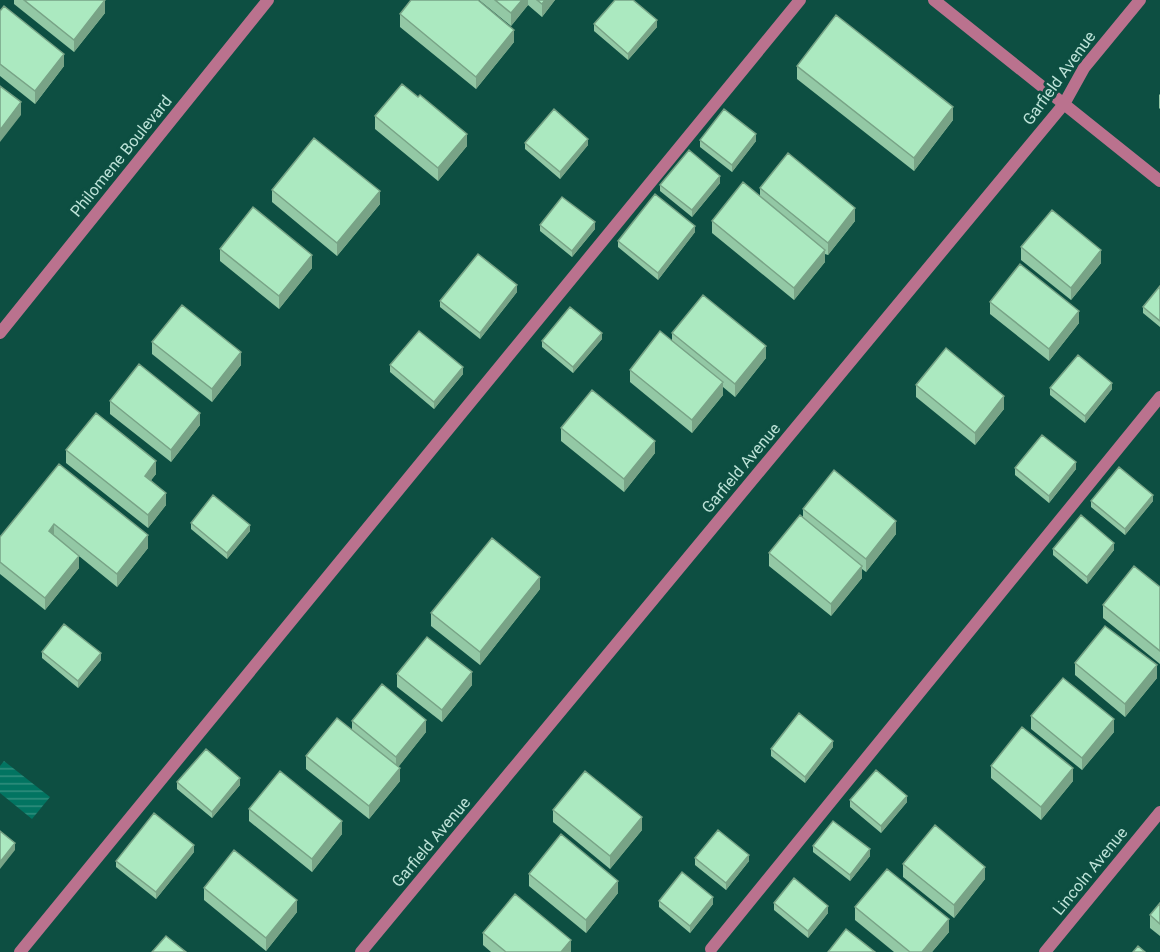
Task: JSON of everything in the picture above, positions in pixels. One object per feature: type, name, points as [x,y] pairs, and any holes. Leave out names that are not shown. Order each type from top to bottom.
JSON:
[{"type":"street","name":"Philomene Boulevard","points":[[0,333],[268,0]]},
{"type":"street","points":[[20,952],[800,0]]},
{"type":"street","points":[[933,0],[1160,180]]},
{"type":"street","name":"Garfield Avenue","points":[[361,952],[1064,104],[1084,68],[1140,0]]},
{"type":"street","points":[[711,949],[1160,397]]},
{"type":"street","name":"Lincoln Avenue","points":[[1045,952],[1160,812]]},
{"type":"shaded area","points":[[4,761],[50,797],[32,819],[0,793],[0,766]]},
{"type":"building","points":[[24,0],[105,0],[74,40]]},
{"type":"building","points":[[411,0],[478,0],[514,30],[476,77],[400,14]]},
{"type":"building","points":[[495,0],[522,0],[511,13]]},
{"type":"building","points":[[615,0],[633,0],[657,20],[628,54],[594,24]]},
{"type":"building","points":[[4,6],[64,54],[35,91],[0,64],[0,11]]},
{"type":"building","points":[[836,15],[953,107],[914,158],[797,66]]},
{"type":"building","points":[[402,84],[418,97],[420,95],[467,134],[438,168],[375,116]]},
{"type":"building","points":[[0,86],[21,102],[0,130]]},
{"type":"building","points":[[554,109],[588,139],[560,172],[525,143]]},
{"type":"building","points":[[724,109],[756,134],[732,165],[700,140]]},
{"type":"building","points":[[314,138],[380,191],[337,243],[272,190]]},
{"type":"building","points":[[689,150],[720,176],[692,210],[660,185]]},
{"type":"building","points":[[788,153],[855,208],[828,243],[760,188]]},
{"type":"building","points":[[743,182],[825,250],[794,288],[712,221]]},
{"type":"building","points":[[655,194],[695,226],[658,273],[618,241]]},
{"type":"building","points":[[562,197],[595,222],[572,251],[540,225]]},
{"type":"building","points":[[253,207],[312,255],[279,296],[220,249]]},
{"type":"building","points":[[1052,210],[1101,250],[1071,288],[1021,247]]},
{"type":"building","points":[[478,254],[517,285],[480,333],[440,301]]},
{"type":"building","points":[[1020,264],[1079,311],[1049,349],[990,302]]},
{"type":"building","points":[[1160,286],[1160,321],[1143,307]]},
{"type":"building","points":[[703,295],[766,346],[735,384],[672,333]]},
{"type":"building","points":[[182,305],[241,352],[212,389],[152,342]]},
{"type":"building","points":[[570,307],[602,333],[573,367],[542,341]]},
{"type":"building","points":[[419,331],[463,367],[434,402],[390,365]]},
{"type":"building","points":[[660,331],[723,382],[692,420],[630,370]]},
{"type":"building","points":[[946,348],[1004,396],[975,433],[916,385]]},
{"type":"building","points":[[1078,355],[1112,383],[1085,416],[1050,388]]},
{"type":"building","points":[[139,364],[200,413],[171,450],[110,401]]},
{"type":"building","points":[[592,390],[655,441],[624,479],[561,428]]},
{"type":"building","points":[[96,413],[156,461],[145,476],[166,493],[148,515],[66,450]]},
{"type":"building","points":[[1042,435],[1076,462],[1049,496],[1015,468]]},
{"type":"building","points":[[59,464],[148,535],[117,574],[54,524],[49,531],[79,556],[45,598],[0,562],[0,537]]},
{"type":"building","points":[[1119,467],[1153,495],[1125,529],[1091,501]]},
{"type":"building","points":[[834,470],[896,521],[866,559],[803,509]]},
{"type":"building","points":[[213,495],[250,525],[227,553],[191,523]]},
{"type":"building","points":[[800,515],[862,566],[831,604],[769,553]]},
{"type":"building","points":[[1081,515],[1114,543],[1087,577],[1053,549]]},
{"type":"building","points":[[492,538],[540,577],[480,652],[431,613]]},
{"type":"building","points":[[1134,566],[1160,587],[1160,651],[1103,605]]},
{"type":"building","points":[[64,624],[101,653],[78,681],[42,652]]},
{"type":"building","points":[[1105,626],[1157,665],[1125,704],[1075,663]]},
{"type":"building","points":[[427,637],[472,672],[442,710],[397,674]]},
{"type":"building","points":[[1063,678],[1114,719],[1082,758],[1031,716]]},
{"type":"building","points":[[382,684],[426,720],[396,757],[352,721]]},
{"type":"building","points":[[799,713],[833,741],[805,777],[771,749]]},
{"type":"building","points":[[337,718],[400,768],[369,806],[306,756]]},
{"type":"building","points":[[1022,727],[1073,768],[1041,807],[991,766]]},
{"type":"building","points":[[206,749],[240,778],[212,812],[177,782]]},
{"type":"building","points":[[876,770],[907,796],[881,826],[850,800]]},
{"type":"building","points":[[280,771],[342,821],[312,859],[249,809]]},
{"type":"building","points":[[585,771],[642,817],[610,856],[553,810]]},
{"type":"building","points":[[154,813],[194,845],[156,892],[116,861]]},
{"type":"building","points":[[833,821],[870,849],[850,875],[813,846]]},
{"type":"building","points":[[935,825],[985,867],[954,905],[903,864]]},
{"type":"building","points":[[718,830],[749,855],[726,883],[695,858]]},
{"type":"building","points":[[0,831],[15,843],[0,862]]},
{"type":"building","points":[[561,834],[618,881],[586,920],[529,874]]},
{"type":"building","points":[[234,850],[297,900],[266,938],[204,888]]},
{"type":"building","points":[[887,869],[949,919],[922,952],[910,952],[855,907]]},
{"type":"building","points":[[682,872],[713,897],[690,926],[659,901]]},
{"type":"building","points":[[794,878],[828,906],[808,931],[774,903]]},
{"type":"building","points":[[515,894],[571,940],[561,952],[506,952],[483,933]]},
{"type":"building","points":[[1160,903],[1160,924],[1150,915]]},
{"type":"building","points":[[846,929],[875,952],[828,952]]},
{"type":"building","points":[[166,936],[186,952],[152,952]]},
{"type":"building","points":[[1138,946],[1145,952],[1133,952]]}]
